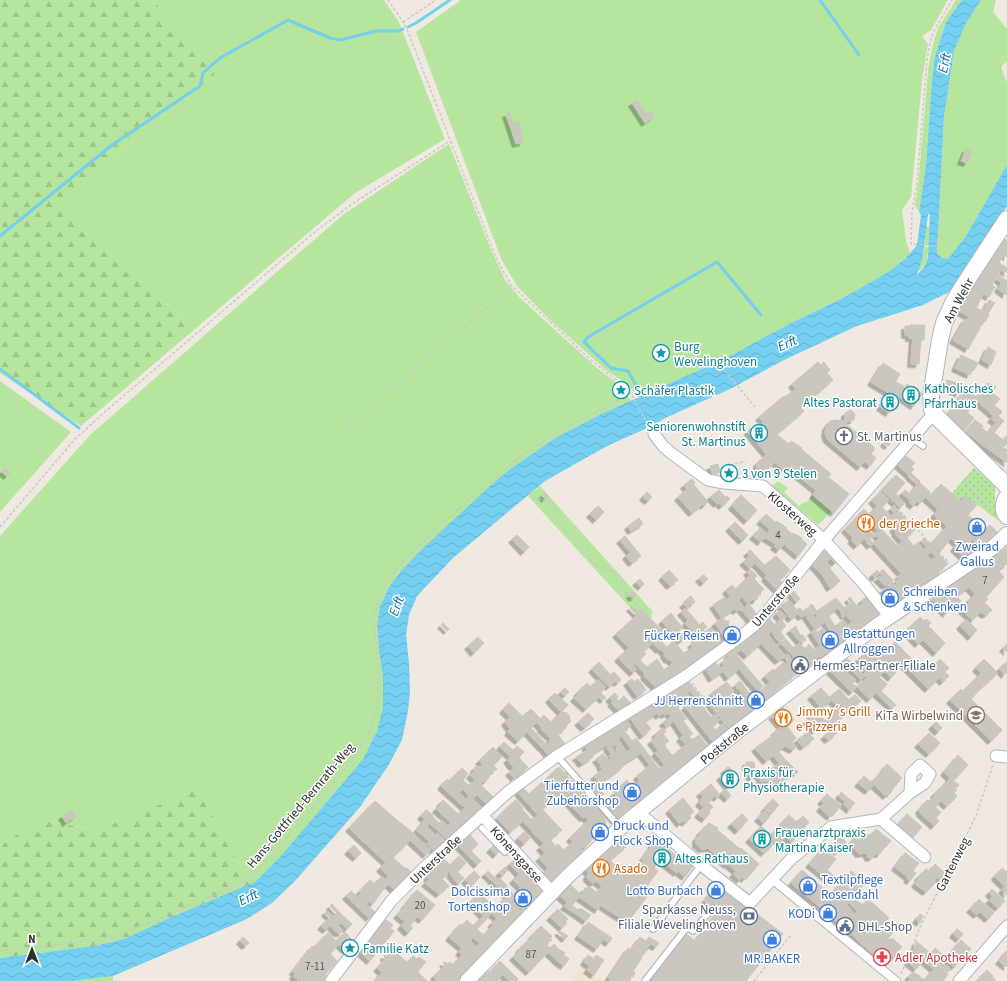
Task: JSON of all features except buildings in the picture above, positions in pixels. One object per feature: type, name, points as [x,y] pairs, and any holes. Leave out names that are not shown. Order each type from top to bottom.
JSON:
[{"type":"main road","name":"Am Wehr","points":[[934,413],[931,404],[931,393],[944,324],[960,291],[1007,219]]},
{"type":"main road","points":[[934,413],[1007,486]]},
{"type":"main road","points":[[1007,497],[1004,503],[1004,509],[1007,516]]},
{"type":"street","name":"Unterstraße","points":[[331,981],[392,900],[425,867],[518,783],[557,756],[686,676],[756,624],[824,540],[934,413]]},
{"type":"street","name":"Klosterweg","points":[[654,434],[663,446],[671,453],[708,480],[724,483],[763,486],[824,540],[864,584],[890,617]]},
{"type":"street","name":"Poststraße","points":[[467,981],[552,892],[620,827],[638,812],[733,735],[806,679],[890,617],[991,549],[1007,534]]},
{"type":"street","points":[[996,756],[1007,757]]},
{"type":"street","points":[[638,812],[701,865],[727,890],[750,903],[791,859],[831,827],[881,818],[910,793]]},
{"type":"street","name":"Könensgasse","points":[[482,815],[552,892]]},
{"type":"street","points":[[881,818],[925,857]]},
{"type":"street","points":[[772,879],[899,978]]},
{"type":"street","points":[[959,981],[1007,926]]},
{"type":"lane","points":[[912,437],[923,446]]},
{"type":"lane","points":[[557,756],[620,827]]},
{"type":"lane","points":[[482,828],[505,852],[511,847]]},
{"type":"lane","points":[[653,929],[701,865]]},
{"type":"lane","points":[[645,981],[687,927],[693,931],[713,908]]},
{"type":"path","points":[[388,0],[403,22],[428,81],[495,255],[512,286],[591,360],[630,392],[654,434]]},
{"type":"path","points":[[403,22],[436,0]]},
{"type":"path","points":[[937,246],[911,244],[912,212],[917,182],[928,54],[935,29],[952,0]]},
{"type":"path","points":[[0,527],[66,449],[95,420],[316,231],[352,204],[450,141]]},
{"type":"path","points":[[342,433],[512,286]]},
{"type":"path","points":[[715,359],[755,407]]},
{"type":"path","name":"Hans-Gottfried-Bernrath-Weg","points":[[0,951],[74,943],[112,936],[141,926],[237,886],[252,876],[342,773],[368,735],[374,718],[378,697],[378,670],[374,621],[375,612],[382,592],[393,573],[405,559],[440,526],[522,455],[566,427],[615,403],[630,392]]},
{"type":"path","points":[[721,468],[746,461]]},
{"type":"path","points":[[963,480],[973,489]]},
{"type":"path","points":[[873,483],[956,572]]},
{"type":"path","points":[[977,487],[980,488],[982,492],[980,496],[973,496],[973,489],[977,487]]},
{"type":"path","points":[[530,493],[535,498],[543,499],[552,506],[557,514],[562,528],[566,532],[575,535],[584,541],[587,545],[590,559],[594,563],[614,574],[617,578],[618,586],[650,617],[652,615]]},
{"type":"path","points":[[686,676],[733,735]]},
{"type":"path","name":"Gartenweg","points":[[899,978],[916,936],[976,816],[996,756]]},
{"type":"path","points":[[754,981],[791,935]]},
{"type":"shaded area","points":[[582,967],[604,981],[569,981]]},
{"type":"green space","points":[[0,0],[153,0],[215,74],[55,205],[195,329],[81,426],[0,373]]},
{"type":"green space","points":[[153,0],[384,0],[399,22],[445,139],[355,193],[195,329],[55,205],[215,74]]},
{"type":"green space","points":[[461,0],[948,0],[931,30],[922,36],[928,44],[922,81],[911,197],[902,210],[906,240],[910,253],[904,260],[888,272],[843,298],[789,324],[730,356],[639,397],[623,381],[607,371],[547,317],[517,286],[502,261],[416,32]]},
{"type":"green space","points":[[956,0],[962,0],[946,22],[935,55],[926,165],[919,212],[915,206],[928,70],[932,48],[938,28]]},
{"type":"green space","points":[[981,0],[996,0],[993,12],[1007,29],[1007,61],[1001,67],[1007,83],[1007,165],[966,236],[948,260],[942,258],[937,253],[944,117],[954,51],[965,25]]},
{"type":"green space","points":[[449,144],[490,247],[505,280],[520,298],[597,368],[621,386],[631,401],[597,416],[557,437],[510,469],[458,516],[401,571],[389,587],[380,606],[377,624],[383,677],[383,707],[377,731],[363,759],[280,857],[255,882],[250,885],[198,789],[97,830],[39,820],[0,846],[0,536],[90,435],[344,214]]},
{"type":"green space","points":[[926,227],[930,227],[929,245],[924,244]]},
{"type":"green space","points":[[924,247],[929,247],[929,250],[925,263],[920,271],[918,270],[922,260]]},
{"type":"green space","points":[[0,381],[71,432],[0,512]]},
{"type":"green space","points":[[974,468],[995,486],[997,520],[965,495],[961,500],[952,493]]},
{"type":"green space","points":[[778,481],[788,488],[784,492],[799,506],[804,502],[806,503],[813,495],[832,511],[818,525],[772,486]]},
{"type":"green space","points":[[540,486],[653,612],[649,617],[641,609],[636,614],[528,496]]},
{"type":"green space","points":[[198,789],[250,885],[167,919],[124,939],[94,946],[0,958],[0,846],[39,820],[97,830]]},
{"type":"green space","points":[[113,976],[113,981],[73,981]]},
{"type":"water","name":"Erft","points":[[962,0],[981,0],[965,25],[954,51],[944,117],[937,253],[942,258],[948,259],[966,236],[1007,165],[1007,206],[949,292],[923,305],[857,326],[786,359],[730,389],[607,446],[545,481],[453,558],[417,596],[409,615],[406,635],[410,692],[402,740],[388,766],[360,807],[295,881],[272,903],[247,919],[113,976],[73,981],[0,981],[0,958],[94,946],[124,939],[255,882],[280,857],[363,759],[377,731],[383,707],[383,677],[377,624],[380,606],[389,587],[401,571],[421,550],[510,469],[557,437],[597,416],[730,356],[789,324],[843,298],[888,272],[904,260],[917,245],[921,215],[919,212],[926,165],[932,79],[935,56],[946,22]],"holes":[[[930,213],[928,257],[924,267],[917,275],[922,260],[928,215]]]},
{"type":"waterway","points":[[408,27],[450,0]]},
{"type":"waterway","points":[[820,0],[859,55]]},
{"type":"waterway","points":[[0,236],[112,145],[200,86],[203,73],[220,58],[288,20],[330,38],[341,40],[376,31],[398,31],[403,29]]},
{"type":"waterway","points":[[644,399],[628,371],[611,368],[584,342],[588,337],[717,262],[761,315]]},
{"type":"waterway","points":[[0,369],[79,428]]},
{"type":"place","name":"Burg Wevelinghoven","points":[[661,353]]},
{"type":"place","name":"Schäfer Plastik","points":[[621,390]]},
{"type":"place","name":"Katholisches Pfarrhaus","points":[[911,395]]},
{"type":"place","name":"Altes Pastorat","points":[[890,402]]},
{"type":"place","name":"Seniorenwohnstift St. Martinus","points":[[759,433]]},
{"type":"place","name":"St. Martinus","points":[[844,436]]},
{"type":"place","name":"3 von 9 Stelen","points":[[729,473]]},
{"type":"place","name":"der grieche","points":[[866,523]]},
{"type":"place","name":"Zweirad Gallus","points":[[977,527]]},
{"type":"place","name":"Schreiben & Schenken","points":[[890,598]]},
{"type":"place","name":"Fücker Reisen","points":[[732,635]]},
{"type":"place","name":"Bestattungen Allroggen","points":[[830,640]]},
{"type":"place","name":"Hermes-Partner-Filiale","points":[[800,665]]},
{"type":"place","name":"JJ Herrenschnitt","points":[[756,700]]},
{"type":"place","name":"KiTa Wirbelwind","points":[[976,715]]},
{"type":"place","name":"Jimmy´s Grill e Pizzeria","points":[[783,718]]},
{"type":"place","name":"Praxis für Physiotherapie","points":[[730,779]]},
{"type":"place","name":"Tierfutter und Zubehörshop","points":[[632,792]]},
{"type":"place","name":"Druck und Flock Shop","points":[[600,832]]},
{"type":"place","name":"Frauenarztpraxis Martina Kaiser","points":[[762,839]]},
{"type":"place","name":"Altes Rathaus","points":[[662,858]]},
{"type":"place","name":"Asado","points":[[601,868]]},
{"type":"place","name":"Textilpflege Rosendahl","points":[[808,886]]},
{"type":"place","name":"Lotto Burbach","points":[[716,890]]},
{"type":"place","name":"Dolcissima Tortenshop","points":[[523,898]]},
{"type":"place","name":"KODi","points":[[828,913]]},
{"type":"place","name":"Sparkasse Neuss, Filiale Wevelinghoven","points":[[749,916]]},
{"type":"place","name":"DHL-Shop","points":[[845,926]]},
{"type":"place","name":"MR.BAKER","points":[[772,939]]},
{"type":"place","name":"Familie Katz","points":[[350,948]]},
{"type":"place","name":"Adler Apotheke","points":[[882,957]]}]
